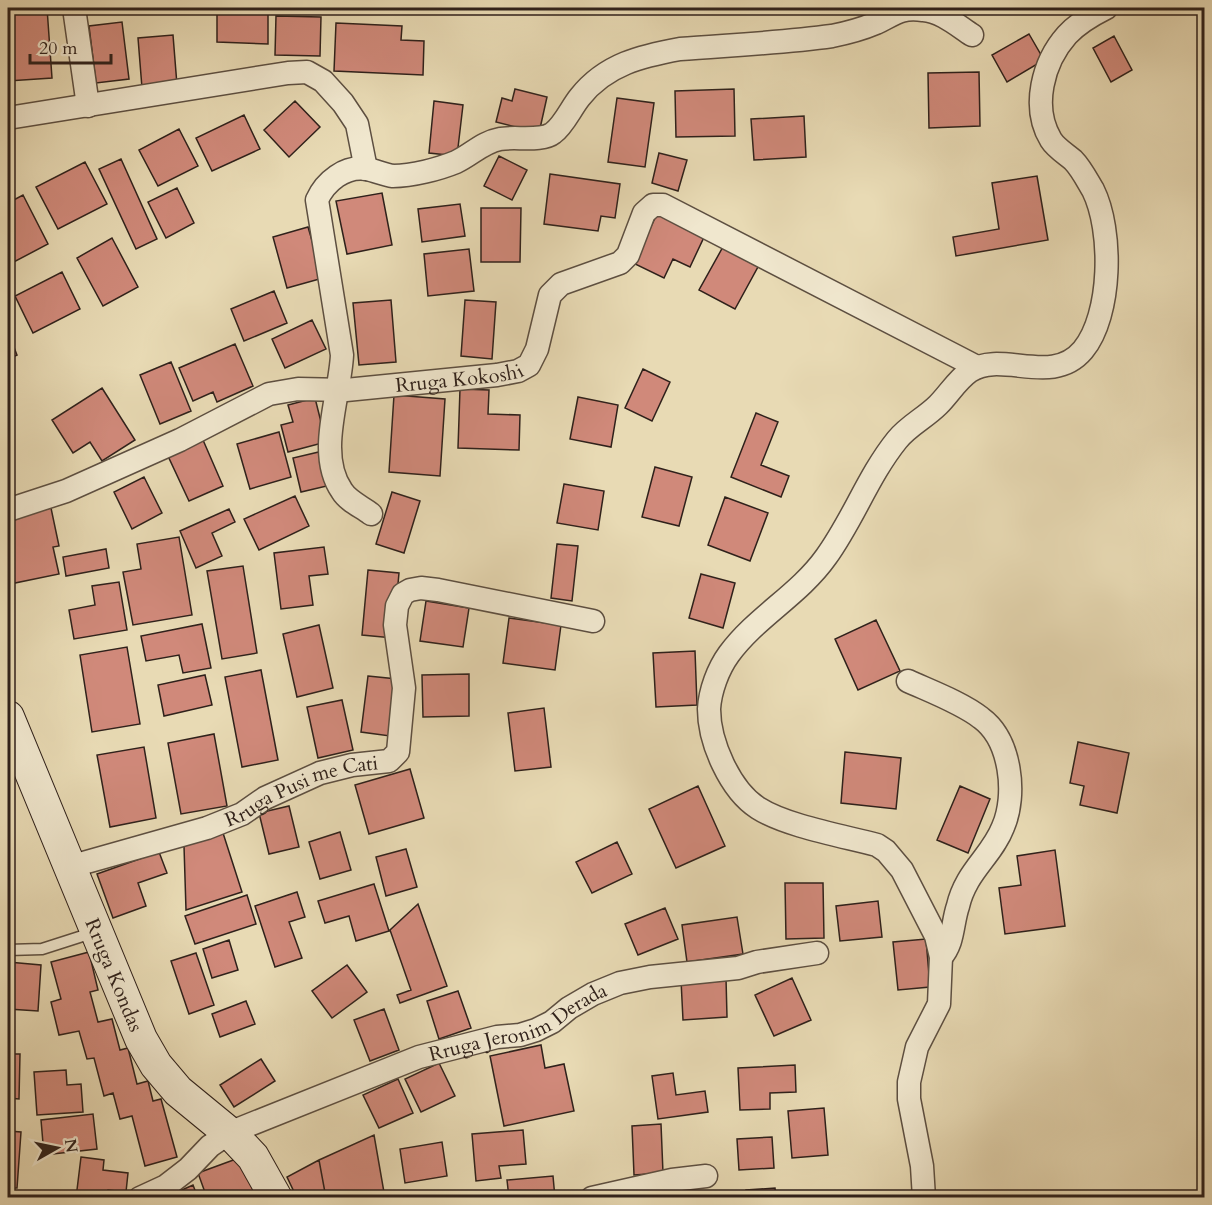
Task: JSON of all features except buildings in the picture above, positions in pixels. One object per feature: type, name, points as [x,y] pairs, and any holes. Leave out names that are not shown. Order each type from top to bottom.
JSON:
[{"type":"street","points":[[74,8],[88,106]]},
{"type":"street","points":[[924,1197],[922,1166],[909,1099],[909,1082],[917,1047],[939,1004],[941,957],[936,936],[896,861],[886,850],[877,845],[783,820],[760,809],[745,798],[731,781],[724,765],[711,726],[709,709],[712,692],[727,656],[741,639],[804,583],[823,562],[839,540],[861,498],[897,440],[939,404],[961,377],[988,363],[1031,368],[1056,366],[1074,358],[1082,351],[1095,331],[1101,313],[1106,267],[1103,226],[1094,192],[1076,164],[1052,141],[1044,124],[1040,103],[1043,82],[1060,45],[1068,34],[1087,18],[1106,8]]},
{"type":"street","points":[[371,514],[343,494],[336,480],[331,459],[331,434],[341,372],[340,335],[316,200],[329,182],[344,172],[358,168],[393,176],[437,169],[473,153],[486,143],[500,139],[546,137],[555,132],[581,95],[615,66],[660,53],[832,36],[860,29],[894,12],[908,10],[926,10],[934,13],[972,35]]},
{"type":"street","points":[[8,117],[288,73],[307,72],[323,81],[343,103],[357,124],[366,169]]},
{"type":"street","name":"Rruga Kokoshi","points":[[8,510],[66,491],[180,440],[269,394],[298,389],[337,390],[518,371],[529,365],[537,349],[550,294],[561,284],[620,263],[628,255],[644,213],[653,205],[663,205],[977,367]]},
{"type":"street","name":"Rruga Pusi me Cati","points":[[69,867],[207,828],[242,814],[265,798],[320,773],[394,758],[398,752],[404,688],[395,624],[397,606],[403,594],[410,590],[421,588],[438,590],[593,621]]},
{"type":"street","points":[[908,681],[982,718],[995,733],[1009,769],[1010,803],[1004,826],[963,892],[948,946],[941,957]]},
{"type":"street","name":"Rruga Kondas","points":[[8,717],[141,1039],[156,1065],[178,1091],[229,1133],[252,1157],[276,1197]]},
{"type":"street","name":"Rruga Jeronim Derada","points":[[140,1197],[166,1186],[188,1169],[210,1146],[229,1133],[419,1057],[497,1037],[520,1035],[536,1030],[593,994],[620,983],[650,977],[738,968],[757,962],[817,953]]},
{"type":"street","points":[[592,1197],[672,1180],[706,1176]]},
{"type":"lane","points":[[8,950],[42,949],[96,932]]}]
